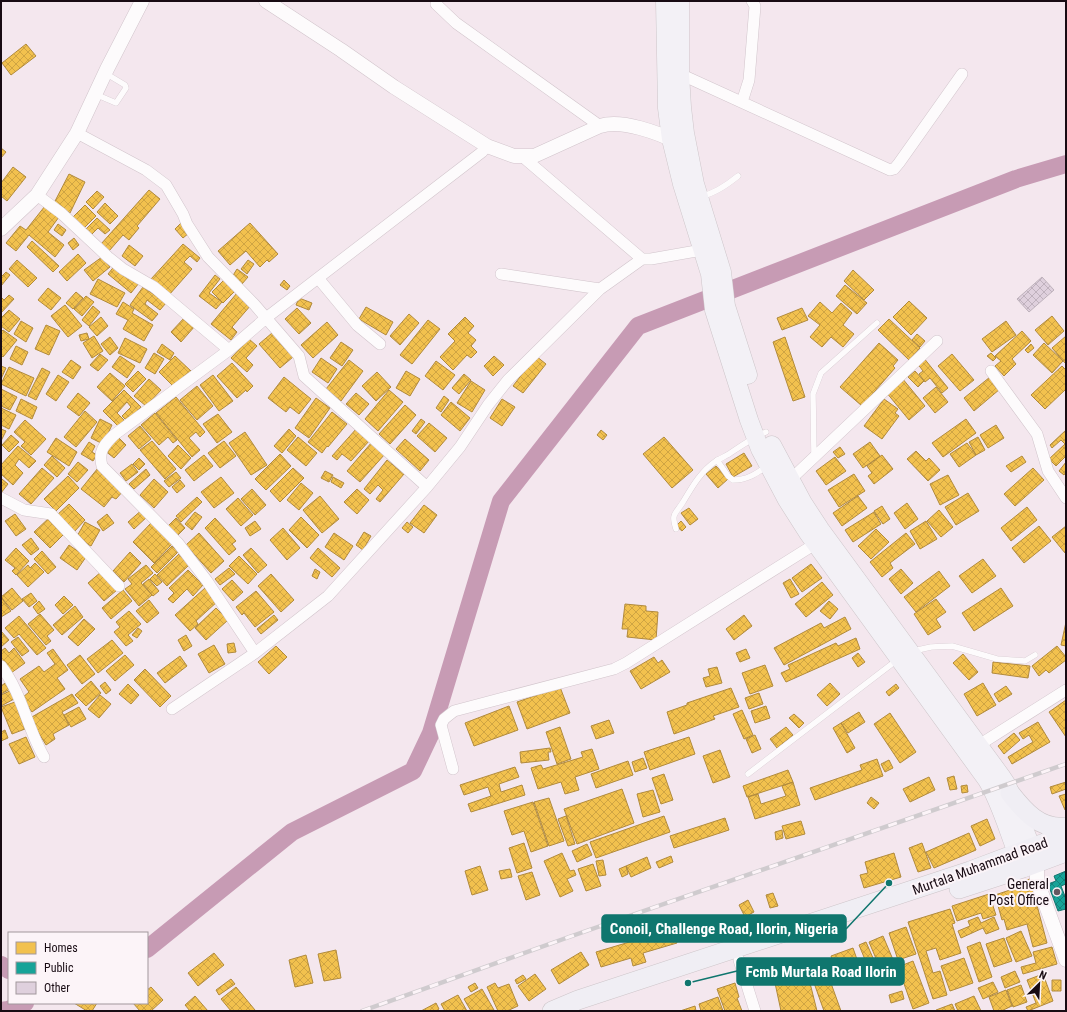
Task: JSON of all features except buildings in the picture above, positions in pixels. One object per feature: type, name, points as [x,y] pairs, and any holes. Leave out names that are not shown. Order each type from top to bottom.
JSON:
[{"type":"highway","points":[[1010,793],[1021,808],[1034,820],[1052,826],[1066,827]]},
{"type":"highway","name":"Murtala Muhammad Road","points":[[585,1011],[739,960],[1027,858],[1066,835]]},
{"type":"highway","name":"Murtala Muhammad Road","points":[[552,1011],[578,1000],[948,879],[1027,858],[1066,852]]},
{"type":"main road","points":[[665,1],[667,108],[671,139],[682,184],[702,250],[716,273]]},
{"type":"main road","points":[[680,1],[680,74],[682,107],[688,147],[716,273],[720,308],[761,434],[768,466],[787,500],[815,544],[979,745],[1001,776],[1010,793],[1027,858]]},
{"type":"main road","points":[[761,434],[777,457],[820,529],[987,780],[1027,858]]},
{"type":"street","points":[[1,229],[37,195],[76,133],[142,1]]},
{"type":"street","points":[[266,1],[394,87],[487,146],[514,156],[534,156],[600,126],[611,124],[626,125],[671,139],[688,147]]},
{"type":"street","points":[[742,102],[749,80],[755,6],[752,1]]},
{"type":"street","points":[[436,4],[456,22],[600,126]]},
{"type":"street","points":[[680,74],[890,170],[894,169],[900,163],[962,74]]},
{"type":"street","points":[[76,133],[146,170],[166,185],[183,214],[186,224],[208,257],[254,304],[300,356],[304,376],[427,487]]},
{"type":"street","points":[[255,653],[207,580],[178,543],[102,466],[100,457],[102,449],[114,435],[229,350],[266,318],[482,152],[487,146]]},
{"type":"street","points":[[523,157],[642,259]]},
{"type":"street","points":[[37,195],[61,213],[108,257],[154,287],[229,350]]},
{"type":"street","points":[[172,709],[255,653],[328,596],[427,487],[460,447],[488,405],[508,380],[600,288],[642,259],[651,259],[702,250]]},
{"type":"street","points":[[501,274],[600,288]]},
{"type":"street","points":[[318,278],[357,325],[380,344]]},
{"type":"street","points":[[790,480],[937,341]]},
{"type":"street","points":[[991,370],[1037,434],[1048,471],[1066,498]]},
{"type":"street","points":[[1,498],[24,510],[51,514],[119,586]]},
{"type":"street","points":[[453,769],[441,725],[444,719],[454,710],[614,669],[626,664],[815,544]]},
{"type":"street","points":[[1,666],[9,677],[36,743],[44,757]]},
{"type":"street","points":[[979,745],[1066,690]]},
{"type":"street","points":[[1027,858],[1066,960]]},
{"type":"street","points":[[739,960],[755,1011]]},
{"type":"lane","points":[[95,94],[116,103],[126,88],[125,85],[105,73]]},
{"type":"lane","points":[[699,196],[712,194],[718,191],[738,176]]},
{"type":"lane","points":[[814,457],[814,394],[821,373],[877,323]]},
{"type":"lane","points":[[676,529],[673,520],[674,514],[690,487],[704,471],[717,460],[761,434]]},
{"type":"lane","points":[[717,460],[728,476],[733,480],[742,480],[753,476],[768,466]]},
{"type":"lane","points":[[748,774],[905,655],[931,647],[952,646],[997,659],[1025,661],[1035,655]]},
{"type":"waterway","points":[[148,948],[292,832],[413,771],[431,733],[501,501],[638,326],[1016,179],[1066,164]]},
{"type":"waterway","points":[[1,965],[8,969]]},
{"type":"waterway","points":[[1,1011],[8,1010],[23,1004]]},
{"type":"railway","points":[[362,1011],[569,937],[1066,764]]},
{"type":"place","name":"Conoil, Challenge Road, Ilorin, Nigeria","points":[[889,883]]},
{"type":"place","name":"General Post Office","points":[[1057,892]]},
{"type":"place","name":"Fcmb Murtala Road Ilorin","points":[[688,983]]}]
